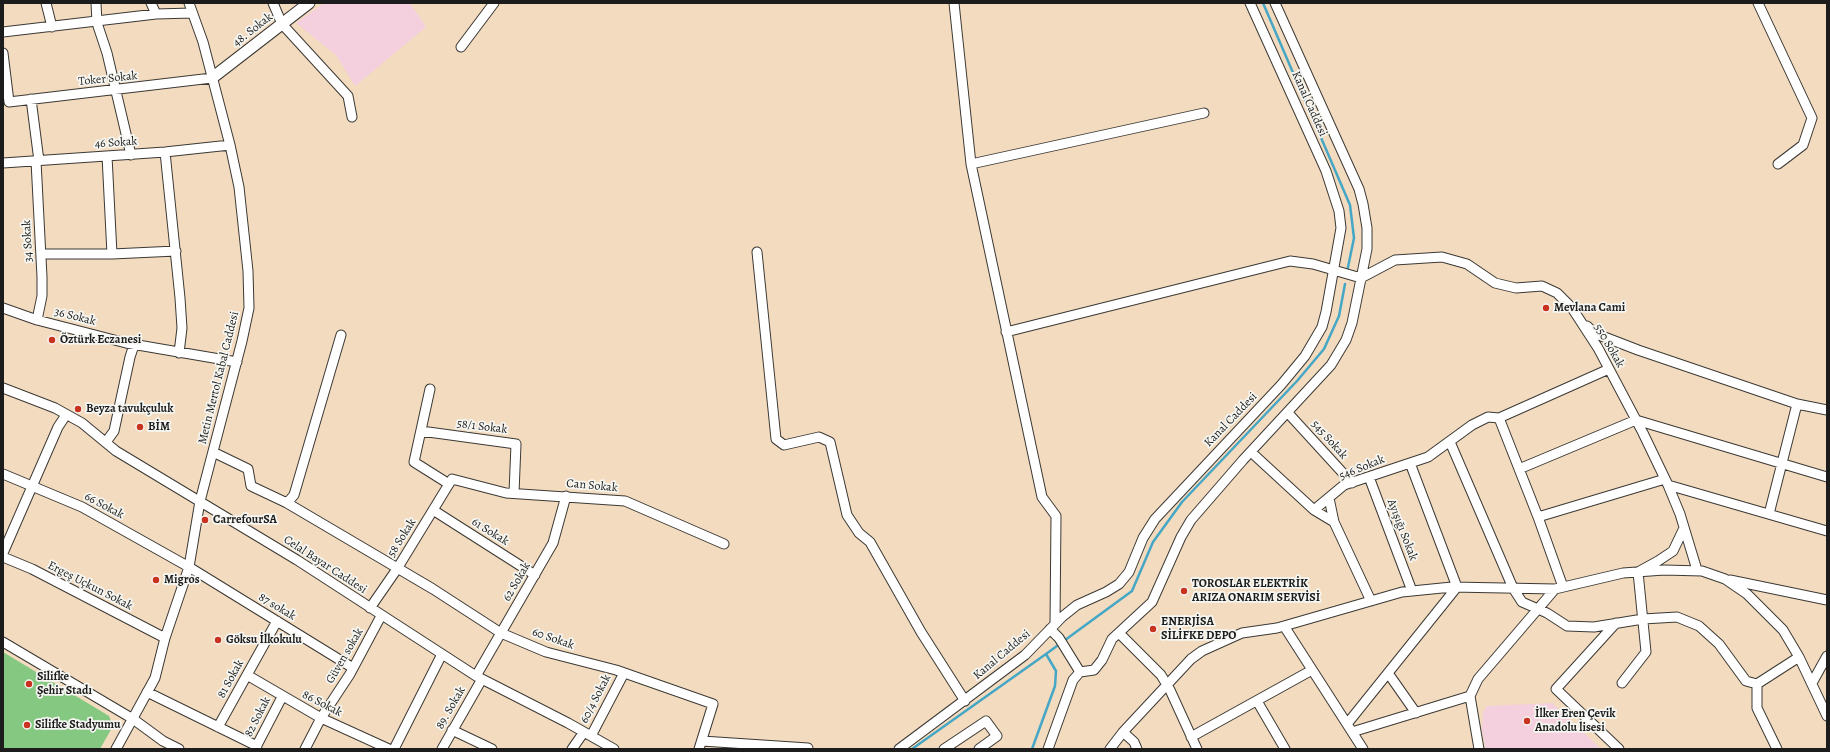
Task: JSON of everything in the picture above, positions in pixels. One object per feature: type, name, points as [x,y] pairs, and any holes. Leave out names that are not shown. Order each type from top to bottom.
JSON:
[{"type":"main road","name":"48. Sokak","points":[[212,78],[309,3]]},
{"type":"street","points":[[46,3],[52,27]]},
{"type":"street","points":[[96,3],[97,23],[107,53],[131,154]]},
{"type":"street","points":[[151,3],[156,14]]},
{"type":"street","name":"Metin Mertol Kabal Caddesi","points":[[116,749],[155,678],[165,638],[189,567],[200,501],[237,362],[249,308],[248,271],[239,187],[230,145],[203,42],[189,3]]},
{"type":"street","points":[[273,3],[282,24],[348,96],[352,117]]},
{"type":"street","points":[[461,47],[494,3]]},
{"type":"street","points":[[954,3],[971,164],[1042,497],[1056,516],[1052,627],[1071,655],[1075,667],[1080,672],[1089,672],[1098,666],[1112,639],[1152,602],[1181,536],[1191,520],[1250,452],[1331,365],[1346,340],[1352,323],[1367,249],[1367,228],[1359,189],[1275,3]]},
{"type":"street","name":"Kanal Caddesi","points":[[899,749],[1025,655],[1052,627],[1077,605],[1106,592],[1119,584],[1129,572],[1143,538],[1155,519],[1281,385],[1305,356],[1322,327],[1341,228],[1335,195],[1250,3]]},
{"type":"street","points":[[1758,3],[1812,118],[1802,145],[1778,164]]},
{"type":"street","points":[[3,32],[97,23],[156,14],[192,13]]},
{"type":"street","name":"Toker Sokak","points":[[3,53],[9,102],[212,78]]},
{"type":"street","name":"34 Sokak","points":[[31,99],[38,161],[41,254],[42,296],[37,320]]},
{"type":"street","points":[[971,164],[1204,113]]},
{"type":"street","name":"46 Sokak","points":[[3,163],[165,152],[230,145]]},
{"type":"street","points":[[165,152],[176,252],[182,328],[179,352]]},
{"type":"street","points":[[107,156],[112,254]]},
{"type":"street","points":[[41,254],[176,252]]},
{"type":"street","points":[[757,252],[776,439],[784,445],[819,437],[830,442],[847,515],[859,533],[870,542],[921,632],[965,701]]},
{"type":"street","name":"550 Sokak","points":[[1361,278],[1395,260],[1442,257],[1467,264],[1495,282],[1516,288],[1542,286],[1557,293],[1572,308],[1636,420],[1680,514],[1697,570]]},
{"type":"street","points":[[1006,332],[1290,261],[1312,264],[1361,278]]},
{"type":"street","name":"36 Sokak","points":[[3,308],[37,320],[134,345],[237,362]]},
{"type":"street","points":[[1572,308],[1594,333],[1797,404],[1827,410]]},
{"type":"street","points":[[286,504],[294,495],[341,335]]},
{"type":"street","points":[[106,442],[114,431],[134,345]]},
{"type":"street","name":"546 Sokak","points":[[1314,510],[1344,485],[1428,457],[1472,425],[1488,417],[1499,418],[1608,369]]},
{"type":"street","name":"Celal Bayar Caddesi","points":[[3,388],[55,408],[82,423],[116,451],[297,560],[381,616],[479,678],[614,749]]},
{"type":"street","points":[[430,389],[414,462],[450,482]]},
{"type":"street","points":[[1769,514],[1797,404]]},
{"type":"street","name":"545 Sokak","points":[[1288,412],[1352,483]]},
{"type":"street","points":[[3,554],[58,427],[66,415]]},
{"type":"street","points":[[1499,418],[1538,516],[1559,588]]},
{"type":"street","points":[[1519,469],[1636,420],[1827,477]]},
{"type":"street","name":"58/1 Sokak","points":[[421,431],[516,444],[514,493]]},
{"type":"street","points":[[1450,442],[1513,588],[1522,602],[1539,609],[1567,626],[1594,627],[1643,619],[1677,618],[1699,626],[1719,644],[1746,681],[1757,684],[1799,657]]},
{"type":"street","name":"60 Sokak","points":[[213,452],[248,469],[251,486],[286,504],[433,589],[501,633],[546,652],[624,673],[713,704],[700,745]]},
{"type":"street","points":[[1250,452],[1314,510],[1334,522]]},
{"type":"street","points":[[1410,463],[1457,587]]},
{"type":"street","name":"66 Sokak","points":[[3,474],[82,506],[189,567]]},
{"type":"street","name":"Ayışığı Sokak","points":[[1369,477],[1412,591]]},
{"type":"street","name":"Can Sokak","points":[[450,482],[514,493],[625,501],[724,544]]},
{"type":"street","name":"58 Sokak","points":[[370,608],[397,569],[450,482]]},
{"type":"street","points":[[1538,516],[1666,482],[1827,531]]},
{"type":"street","name":"62 Sokak","points":[[479,678],[501,633],[553,543],[566,496]]},
{"type":"street","points":[[1328,498],[1334,522],[1371,601]]},
{"type":"street","name":"61 Sokak","points":[[433,510],[535,575]]},
{"type":"street","points":[[1638,572],[1658,561],[1673,550],[1684,528]]},
{"type":"street","name":"Ergeş Uçkun Sokak","points":[[3,557],[32,569],[165,638]]},
{"type":"street","name":"87 sokak","points":[[189,567],[353,668]]},
{"type":"street","points":[[1110,749],[1123,732],[1167,684],[1191,659],[1202,651],[1242,633],[1284,626],[1412,591],[1457,587],[1559,588],[1623,573],[1664,570],[1697,570],[1725,579],[1827,600]]},
{"type":"street","points":[[1622,683],[1646,652],[1638,572]]},
{"type":"street","points":[[1725,579],[1748,594],[1783,630],[1799,657],[1827,716]]},
{"type":"street","points":[[1349,728],[1388,673],[1457,587]]},
{"type":"street","points":[[1479,749],[1470,696],[1478,679],[1559,588]]},
{"type":"street","name":"Güven sokak","points":[[305,749],[321,718],[353,668],[381,616]]},
{"type":"street","name":"81 Sokak","points":[[218,727],[277,621]]},
{"type":"street","points":[[1616,623],[1556,689],[1619,749]]},
{"type":"street","points":[[1284,626],[1363,749]]},
{"type":"street","points":[[1119,632],[1156,668],[1167,684],[1197,749]]},
{"type":"street","points":[[3,642],[133,719],[160,745],[179,749]]},
{"type":"street","points":[[394,749],[442,654]]},
{"type":"street","points":[[1812,683],[1827,656]]},
{"type":"street","points":[[1191,737],[1312,670]]},
{"type":"street","points":[[1048,748],[1073,680],[1080,672]]},
{"type":"street","name":"60/4 Sokak","points":[[572,749],[587,734],[624,673]]},
{"type":"street","points":[[1388,673],[1416,713]]},
{"type":"street","name":"86 Sokak","points":[[247,675],[282,697],[321,718],[389,749]]},
{"type":"street","name":"89. Sokak","points":[[442,749],[479,678]]},
{"type":"street","points":[[1757,684],[1757,708],[1777,749]]},
{"type":"street","points":[[147,692],[218,727],[256,748]]},
{"type":"street","points":[[1349,728],[1416,713],[1470,696]]},
{"type":"street","name":"82 Sokak","points":[[256,748],[282,697]]},
{"type":"street","points":[[1257,701],[1285,749]]},
{"type":"street","points":[[944,749],[986,721],[997,736],[979,749]]},
{"type":"street","points":[[452,730],[492,749]]},
{"type":"street","points":[[1123,732],[1134,742],[1137,749]]},
{"type":"street","points":[[700,745],[808,748]]},
{"type":"shaded area","points":[[324,3],[410,3],[426,27],[355,86],[336,55],[296,23]]},
{"type":"shaded area","name":"İlker Eren Çevik Anadolu lisesi","points":[[1552,703],[1601,749],[1486,749],[1482,731],[1483,712],[1487,706]]},
{"type":"green space","name":"Silifke Şehir Stadı","points":[[3,652],[109,716],[113,726],[100,749],[3,749]]},
{"type":"waterway","points":[[1263,3],[1350,205],[1354,238],[1347,272]]},
{"type":"waterway","points":[[912,749],[1132,591],[1153,542],[1182,502],[1297,381],[1324,349],[1339,316],[1345,284]]},
{"type":"waterway","points":[[1032,749],[1055,686],[1056,671],[1046,654]]},
{"type":"place","name":"Mevlana Cami","points":[[1546,308]]},
{"type":"place","name":"Öztürk Eczanesi","points":[[52,340]]},
{"type":"place","name":"Beyza tavukçuluk","points":[[78,409]]},
{"type":"place","name":"BİM","points":[[140,427]]},
{"type":"place","name":"CarrefourSA","points":[[205,520]]},
{"type":"place","name":"Migros","points":[[156,580]]},
{"type":"place","name":"TOROSLAR ELEKTRİK ARIZA ONARIM SERVİSİ","points":[[1184,591]]},
{"type":"place","name":"ENERJİSA SİLİFKE DEPO","points":[[1153,629]]},
{"type":"place","name":"Göksu İlkokulu","points":[[218,640]]},
{"type":"place","name":"Silifke Şehir Stadı","points":[[29,684]]},
{"type":"place","name":"İlker Eren Çevik Anadolu lisesi","points":[[1527,721]]},
{"type":"place","name":"Silifke Stadyumu","points":[[27,725]]}]
